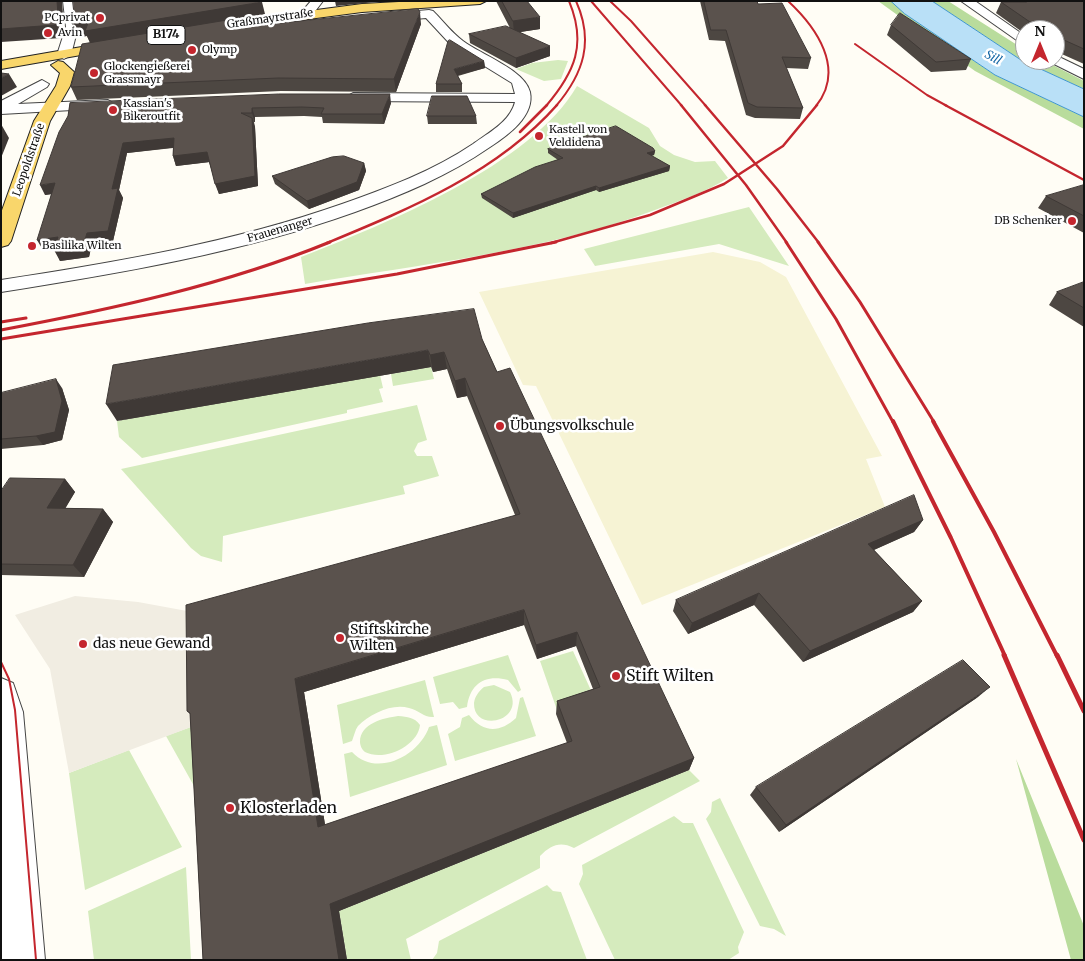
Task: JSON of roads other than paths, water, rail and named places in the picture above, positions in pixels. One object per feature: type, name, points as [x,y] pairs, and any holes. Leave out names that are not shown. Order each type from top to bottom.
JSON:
[{"type":"main road","name":"Graßmayrstraße","points":[[302,15],[362,8],[480,1]]},
{"type":"main road","name":"Graßmayrstraße","points":[[274,22],[244,31],[194,35],[274,22],[449,3]]},
{"type":"main road","points":[[1,73],[129,48]]},
{"type":"main road","points":[[1,65],[61,60]]},
{"type":"main road","points":[[42,84],[43,78],[61,60]]},
{"type":"main road","name":"Leopoldstraße","points":[[1,241],[48,108],[63,86],[67,72],[61,60]]},
{"type":"main road","name":"Leopoldstraße","points":[[42,84],[48,108]]},
{"type":"street","points":[[61,60],[72,27],[70,1]]},
{"type":"street","points":[[274,22],[287,14],[301,1]]},
{"type":"street","points":[[274,22],[302,15],[311,9],[317,1]]},
{"type":"street","points":[[325,1],[362,8]]},
{"type":"street","points":[[967,1],[980,13],[1015,36]]},
{"type":"street","name":"Graßmayrstraße","points":[[244,31],[264,31],[429,14],[457,43],[518,81],[524,89],[524,98]]},
{"type":"street","points":[[1065,65],[1084,75]]},
{"type":"street","points":[[1,108],[42,84]]},
{"type":"street","points":[[339,97],[524,98]]},
{"type":"street","name":"Frauenanger","points":[[1,286],[180,257],[302,225],[339,212],[413,183],[474,151],[515,120],[524,98]]},
{"type":"street","points":[[1,108],[48,108],[125,104]]},
{"type":"street","points":[[1,695],[8,746],[23,960]]},
{"type":"water","name":"Sill","points":[[891,1],[932,1],[1015,56],[1015,70],[1043,70],[1084,89],[1084,117],[995,75],[905,14]]},
{"type":"tram line","points":[[1,662],[9,679],[15,710],[36,960]]},
{"type":"railway","points":[[546,106],[564,81],[575,57],[577,31],[569,1]]},
{"type":"railway","points":[[556,106],[566,94],[579,69],[583,56],[584,30],[576,1]]},
{"type":"railway","points":[[591,1],[682,106]]},
{"type":"railway","points":[[610,1],[631,21],[706,106]]},
{"type":"railway","points":[[788,1],[817,36],[824,49],[828,63],[828,78],[825,92],[816,106]]},
{"type":"railway","points":[[855,44],[927,95],[947,106]]},
{"type":"railway","points":[[681,105],[738,175]]},
{"type":"railway","points":[[705,105],[755,164]]},
{"type":"railway","points":[[755,164],[783,146],[817,105]]},
{"type":"railway","points":[[945,105],[1084,180]]},
{"type":"railway","points":[[520,132],[546,106]]},
{"type":"railway","points":[[327,243],[389,217],[450,187],[479,170],[533,129],[556,106]]},
{"type":"railway","points":[[738,175],[755,164]]},
{"type":"railway","points":[[755,164],[819,243]]},
{"type":"railway","points":[[551,243],[650,215],[724,184],[738,175]]},
{"type":"railway","points":[[738,175],[787,243]]},
{"type":"railway","points":[[1,330],[168,294],[250,271],[330,242]]},
{"type":"railway","points":[[1,339],[397,274],[556,242]]},
{"type":"railway","points":[[786,242],[836,319],[893,422]]},
{"type":"railway","points":[[818,242],[860,302],[934,422]]},
{"type":"railway","points":[[1,322],[26,318]]},
{"type":"railway","points":[[893,421],[951,538],[1005,656]]},
{"type":"railway","points":[[933,421],[994,532],[1057,656]]},
{"type":"railway","points":[[1004,655],[1084,840]]},
{"type":"railway","points":[[1057,655],[1084,711]]},
{"type":"place","name":"PCprivat","points":[[100,18]]},
{"type":"place","name":"Avin","points":[[48,33]]},
{"type":"place","name":"Olymp","points":[[192,50]]},
{"type":"place","name":"Glockengießerei Grassmayr","points":[[94,73]]},
{"type":"place","name":"Kassian's Bikeroutfit","points":[[113,110]]},
{"type":"place","name":"Kastell von Veldidena","points":[[539,136]]},
{"type":"place","name":"DB Schenker","points":[[1072,221]]},
{"type":"place","name":"Basilika Wilten","points":[[32,246]]},
{"type":"place","name":"Übungsvolkschule","points":[[500,426]]},
{"type":"place","name":"Stiftskirche Wilten","points":[[340,638]]},
{"type":"place","name":"das neue Gewand","points":[[83,644]]},
{"type":"place","name":"Stift Wilten","points":[[616,676]]},
{"type":"place","name":"Klosterladen","points":[[230,808]]}]
